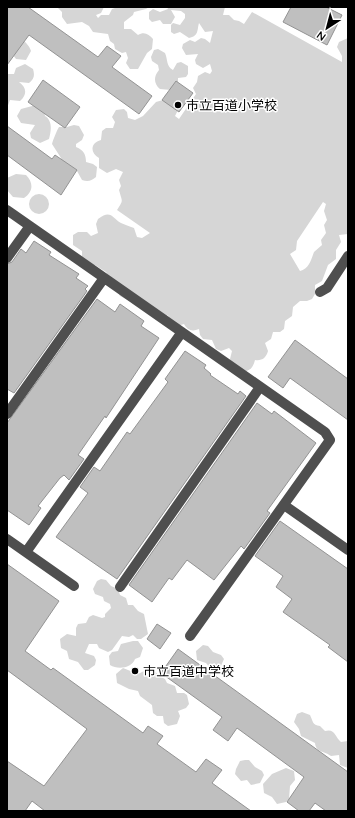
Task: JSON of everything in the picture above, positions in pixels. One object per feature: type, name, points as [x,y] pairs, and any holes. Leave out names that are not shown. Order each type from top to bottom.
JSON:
[{"type":"street","points":[[7,210],[325,432],[330,440],[190,636]]},
{"type":"street","points":[[7,258],[30,226]]},
{"type":"street","points":[[320,292],[327,288],[348,256]]},
{"type":"street","points":[[7,414],[104,278]]},
{"type":"street","points":[[26,552],[182,332]]},
{"type":"street","points":[[120,587],[260,387]]},
{"type":"street","points":[[284,505],[348,550]]},
{"type":"street","points":[[7,539],[74,586]]},
{"type":"shaded area","points":[[57,7],[104,7],[101,13],[96,15],[98,18],[101,15],[109,15],[112,9],[118,7],[149,7],[134,12],[133,15],[124,22],[124,29],[131,29],[138,35],[144,33],[150,36],[153,39],[152,49],[147,53],[138,69],[130,69],[126,63],[128,58],[126,52],[122,53],[115,49],[114,44],[110,41],[108,34],[93,32],[89,26],[82,22],[67,24],[62,17],[62,12]]},
{"type":"shaded area","name":"市立百道小学校","points":[[167,7],[225,7],[223,15],[229,15],[234,20],[244,24],[252,12],[342,62],[342,56],[337,47],[339,42],[348,38],[348,234],[339,235],[341,242],[336,250],[336,259],[328,265],[322,281],[315,285],[315,294],[312,299],[300,301],[293,307],[292,316],[285,321],[284,329],[280,332],[273,332],[271,339],[265,343],[268,351],[266,356],[260,360],[255,360],[251,369],[245,372],[242,372],[231,365],[230,359],[232,351],[229,348],[221,351],[216,349],[212,340],[203,339],[200,335],[199,329],[190,330],[184,324],[177,326],[169,320],[168,315],[164,319],[120,296],[106,272],[95,265],[90,266],[82,260],[82,251],[73,245],[73,235],[78,232],[87,232],[91,236],[98,233],[96,224],[98,219],[106,215],[111,215],[121,223],[134,228],[137,237],[142,238],[150,233],[117,210],[122,202],[119,190],[121,186],[119,180],[123,172],[116,169],[107,173],[99,168],[99,158],[94,154],[92,148],[97,141],[101,140],[102,131],[106,128],[113,128],[115,122],[112,117],[116,110],[124,109],[127,112],[128,118],[135,120],[143,116],[156,102],[163,100],[165,95],[169,93],[178,110],[175,116],[179,119],[196,94],[193,88],[197,82],[198,76],[205,72],[210,74],[212,71],[210,64],[203,68],[196,64],[195,60],[198,54],[186,55],[182,48],[183,44],[190,40],[195,42],[201,38],[210,43],[213,31],[205,32],[199,23],[196,34],[192,37],[189,38],[180,32],[174,34],[171,32],[171,25],[173,23],[180,25],[185,18],[185,14],[181,11],[171,10],[175,17],[171,24],[163,24],[160,20],[152,22],[149,19],[149,12],[153,9],[160,12],[168,9]],"holes":[[[323,202],[326,204],[324,211],[327,220],[324,225],[326,233],[321,240],[322,245],[314,252],[308,266],[300,271],[290,254],[296,250],[297,241]]]},
{"type":"shaded area","points":[[7,26],[30,48],[31,51],[26,60],[16,59],[7,47]]},
{"type":"shaded area","points":[[158,49],[165,53],[168,65],[173,70],[177,63],[181,62],[188,66],[188,74],[186,77],[178,78],[178,83],[171,90],[160,89],[155,83],[155,78],[159,70],[158,65],[152,61],[151,57],[154,50]]},
{"type":"shaded area","points":[[25,64],[33,69],[34,77],[29,83],[19,82],[25,88],[24,96],[20,101],[10,100],[7,108],[7,74],[14,74],[16,68]]},
{"type":"shaded area","points":[[36,105],[44,110],[45,116],[48,118],[51,126],[49,139],[40,143],[31,138],[30,133],[35,125],[21,123],[17,116],[21,109]]},
{"type":"shaded area","points":[[74,125],[79,126],[84,135],[82,140],[76,144],[76,147],[84,153],[86,162],[97,167],[96,177],[89,181],[82,180],[77,171],[75,172],[62,163],[61,158],[52,144],[59,127]]},
{"type":"shaded area","points":[[16,174],[26,175],[31,184],[31,190],[24,198],[13,197],[7,190],[7,178]]},
{"type":"shaded area","points":[[39,194],[46,197],[49,204],[46,211],[39,214],[32,211],[29,204],[32,197]]},
{"type":"shaded area","points":[[101,579],[106,580],[111,586],[118,589],[120,595],[126,598],[128,605],[133,605],[138,611],[144,614],[148,634],[141,639],[137,639],[133,635],[129,637],[122,636],[112,650],[108,652],[99,648],[97,644],[89,644],[85,653],[94,656],[96,660],[95,665],[88,670],[84,670],[78,662],[69,659],[67,651],[61,648],[60,639],[67,634],[76,636],[76,628],[78,624],[86,623],[89,617],[93,615],[102,618],[105,617],[105,614],[111,608],[110,604],[104,601],[103,597],[95,594],[93,589],[97,581]]},
{"type":"shaded area","points":[[138,641],[143,648],[140,657],[135,659],[128,666],[121,668],[110,665],[109,656],[112,652],[118,651],[121,644]]},
{"type":"shaded area","points":[[203,645],[208,646],[213,652],[221,655],[224,659],[220,668],[211,669],[206,663],[197,660],[196,651]]},
{"type":"shaded area","points":[[123,668],[138,674],[148,669],[153,669],[159,676],[165,679],[167,683],[175,686],[177,693],[184,693],[187,695],[189,704],[186,708],[178,711],[180,716],[177,724],[168,726],[164,723],[163,716],[157,716],[153,713],[152,705],[140,696],[138,691],[129,689],[117,683],[116,674]]},
{"type":"shaded area","points":[[302,712],[310,715],[314,724],[320,726],[325,731],[328,730],[333,732],[341,742],[348,741],[348,768],[340,765],[339,755],[331,756],[317,749],[315,743],[301,736],[299,729],[294,722],[297,714]]},
{"type":"shaded area","points":[[249,760],[255,767],[262,771],[264,775],[260,783],[251,785],[247,780],[241,781],[235,774],[240,761]]},
{"type":"shaded area","points":[[286,768],[294,771],[295,780],[290,786],[289,799],[286,802],[277,804],[272,797],[264,793],[263,784],[272,774]]},
{"type":"building","points":[[7,7],[28,7],[98,57],[107,46],[121,56],[112,67],[152,96],[139,114],[29,35],[7,65]]},
{"type":"building","points":[[291,7],[326,7],[342,15],[327,45],[283,22]]},
{"type":"building","points":[[43,80],[80,107],[65,128],[28,102]]},
{"type":"building","points":[[176,81],[193,93],[179,112],[162,100]]},
{"type":"building","points":[[7,126],[52,159],[55,155],[77,170],[61,195],[7,155]]},
{"type":"building","points":[[34,241],[51,252],[49,255],[79,274],[76,278],[88,286],[85,289],[87,291],[14,393],[7,389],[7,264],[12,262],[21,249],[26,253]]},
{"type":"building","points":[[97,299],[115,312],[120,304],[144,321],[141,326],[159,338],[106,418],[105,416],[78,455],[84,459],[69,480],[64,475],[60,478],[38,506],[41,508],[29,525],[7,510],[7,423]]},
{"type":"building","points":[[295,340],[348,379],[348,420],[290,378],[283,388],[268,377]]},
{"type":"building","points":[[185,351],[206,365],[204,368],[211,374],[210,375],[238,394],[240,391],[246,396],[117,579],[56,537],[88,493],[80,487],[94,467],[100,471],[127,432],[130,434],[168,382],[165,379]]},
{"type":"building","points":[[257,403],[272,414],[274,411],[316,443],[267,511],[270,513],[244,549],[241,546],[214,580],[187,560],[172,580],[169,578],[152,602],[129,585]]},
{"type":"building","points":[[280,521],[348,569],[348,662],[328,647],[330,645],[283,612],[292,599],[276,587],[283,576],[255,556]]},
{"type":"building","points":[[7,564],[59,601],[25,651],[51,670],[53,668],[143,733],[148,726],[163,736],[157,744],[196,772],[206,759],[222,770],[212,783],[251,811],[45,811],[32,801],[25,811],[7,811],[7,761],[44,786],[87,729],[7,670]]},
{"type":"building","points":[[157,624],[171,633],[160,649],[147,639]]},
{"type":"building","points":[[178,649],[348,772],[348,811],[326,811],[315,803],[309,811],[299,811],[287,802],[304,777],[237,728],[228,741],[213,730],[222,717],[161,673]]},
{"type":"place","name":"市立百道小学校","points":[[178,105]]},
{"type":"place","name":"市立百道中学校","points":[[135,671]]}]
